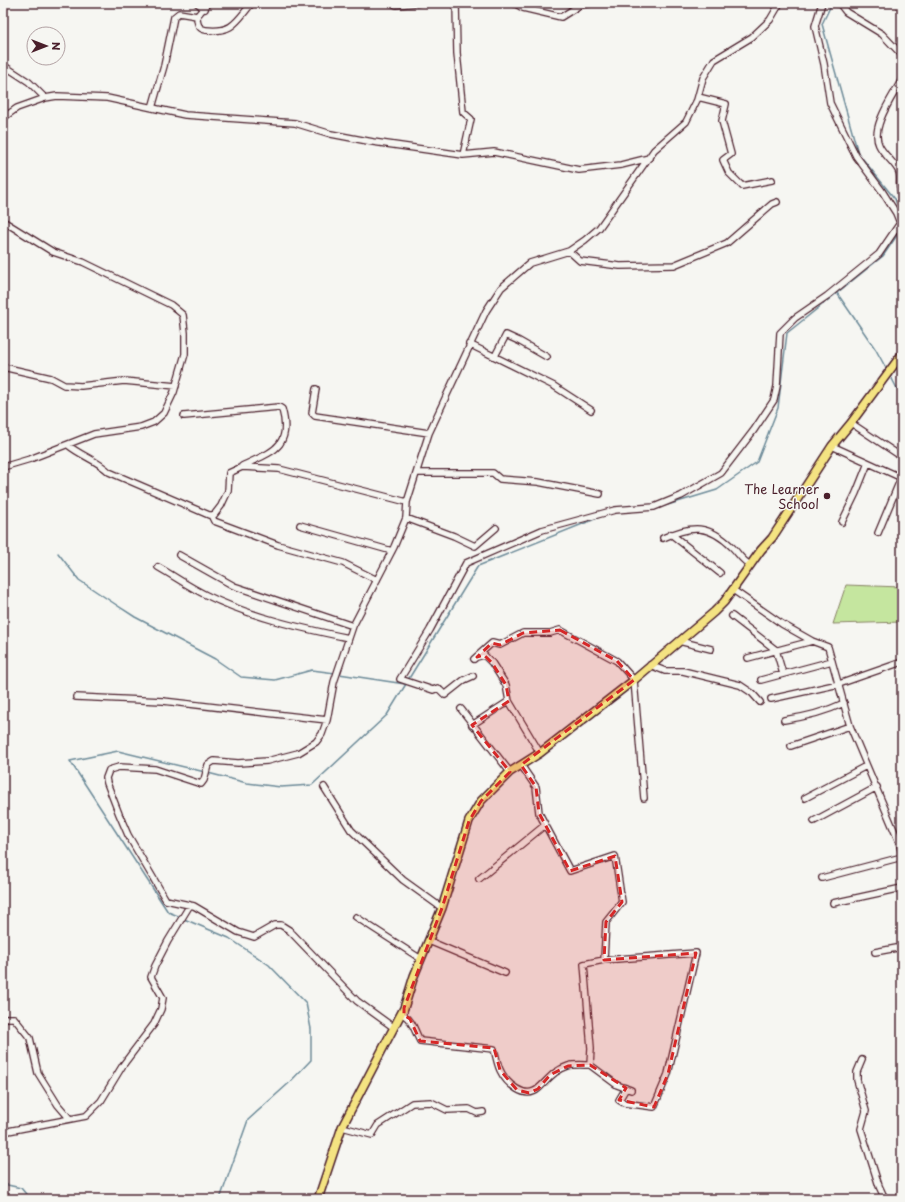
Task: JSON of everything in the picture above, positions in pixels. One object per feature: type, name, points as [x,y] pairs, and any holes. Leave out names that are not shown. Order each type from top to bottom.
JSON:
[{"type":"main road","points":[[318,1199],[342,1126],[404,1008],[428,940],[442,908],[469,821],[481,801],[510,772],[540,753],[634,680],[714,612],[733,590],[772,538],[832,446],[902,354]]},
{"type":"street","points":[[197,3],[206,6],[197,16],[198,26],[201,29],[214,32],[226,30],[235,24],[252,3]]},
{"type":"street","points":[[392,3],[396,5],[418,3]]},
{"type":"street","points":[[456,3],[460,92],[463,112],[471,119],[463,155]]},
{"type":"street","points":[[514,3],[523,8],[556,17],[564,16],[578,6],[591,3]]},
{"type":"street","points":[[568,3],[578,6]]},
{"type":"street","points":[[393,1027],[356,1001],[289,930],[281,925],[275,925],[254,937],[238,932],[190,905],[166,900],[128,835],[109,791],[106,778],[109,770],[119,767],[155,769],[200,784],[204,780],[208,765],[214,761],[267,761],[298,753],[316,742],[322,734],[327,720],[337,674],[353,626],[392,551],[406,518],[407,502],[429,433],[486,311],[501,288],[530,263],[569,250],[585,240],[599,228],[661,143],[686,122],[698,96],[703,78],[714,60],[752,37],[770,20],[780,3]]},
{"type":"street","points":[[473,676],[464,680],[445,695],[438,688],[433,690],[400,679],[430,630],[466,563],[542,530],[615,510],[654,507],[681,496],[721,473],[754,430],[774,400],[777,386],[780,333],[794,318],[827,296],[879,254],[900,223],[889,202],[856,156],[830,103],[824,64],[815,26],[822,3]]},
{"type":"street","points":[[838,3],[846,12],[882,34],[902,55]]},
{"type":"street","points":[[152,108],[164,66],[174,17],[179,13],[197,16]]},
{"type":"street","points":[[3,65],[29,82],[45,98]]},
{"type":"street","points":[[902,79],[883,112],[878,132],[879,144],[899,171],[900,190],[902,194]]},
{"type":"street","points":[[698,96],[726,104],[722,121],[731,154],[723,160],[729,173],[742,186],[772,180]]},
{"type":"street","points":[[3,118],[17,108],[45,98],[107,98],[186,116],[295,123],[331,134],[463,155],[494,152],[579,170],[621,165],[649,158]]},
{"type":"street","points":[[569,250],[580,260],[620,266],[674,265],[727,243],[772,204],[777,202]]},
{"type":"street","points":[[3,221],[21,234],[53,252],[83,262],[171,305],[183,316],[186,333],[185,354],[176,386],[166,410],[154,422],[141,427],[94,434],[30,459],[3,467]]},
{"type":"street","points":[[495,356],[506,335],[547,357]]},
{"type":"street","points":[[470,344],[554,386],[591,410]]},
{"type":"street","points":[[3,368],[51,378],[64,384],[80,386],[124,381],[176,386]]},
{"type":"street","points":[[316,389],[312,413],[315,416],[429,433]]},
{"type":"street","points":[[184,416],[279,407],[282,409],[283,439],[279,446],[229,473],[228,491],[221,506],[214,515],[211,515]]},
{"type":"street","points":[[851,423],[902,457]]},
{"type":"street","points":[[68,445],[81,454],[100,463],[109,472],[211,515],[214,521],[278,545],[343,564],[377,580]]},
{"type":"street","points":[[832,446],[902,478],[878,533]]},
{"type":"street","points":[[842,522],[868,463]]},
{"type":"street","points":[[242,467],[279,469],[407,502]]},
{"type":"street","points":[[417,472],[493,473],[500,479],[538,482],[600,494]]},
{"type":"street","points":[[406,518],[475,546],[496,528]]},
{"type":"street","points":[[300,525],[392,551]]},
{"type":"street","points":[[664,538],[689,528],[708,530],[725,541],[751,565]]},
{"type":"street","points":[[672,534],[720,573]]},
{"type":"street","points":[[179,555],[234,586],[353,626]]},
{"type":"street","points":[[158,567],[206,595],[246,611],[298,627],[349,638]]},
{"type":"street","points":[[733,590],[782,624],[828,647],[850,726],[900,842],[902,856],[822,878]]},
{"type":"street","points":[[732,616],[776,650],[783,674]]},
{"type":"street","points":[[540,753],[509,701],[506,686],[492,663],[484,655],[476,658],[492,643],[500,645],[523,633],[550,633],[560,630],[617,660],[634,680],[644,798]]},
{"type":"street","points":[[748,658],[812,640]]},
{"type":"street","points":[[679,641],[711,649]]},
{"type":"street","points":[[761,680],[832,661]]},
{"type":"street","points":[[771,699],[839,684],[902,662]]},
{"type":"street","points":[[650,665],[665,671],[683,671],[740,685],[752,693],[760,702]]},
{"type":"street","points":[[76,698],[163,701],[327,720]]},
{"type":"street","points":[[472,725],[509,701]]},
{"type":"street","points":[[784,720],[799,718],[829,710],[844,702]]},
{"type":"street","points":[[461,709],[510,772]]},
{"type":"street","points":[[790,746],[850,726]]},
{"type":"street","points":[[521,765],[536,787],[539,813],[570,871],[615,856],[622,902],[606,922],[604,960]]},
{"type":"street","points":[[805,798],[866,766]]},
{"type":"street","points":[[814,821],[877,787]]},
{"type":"street","points":[[324,788],[351,830],[403,880],[442,908]]},
{"type":"street","points":[[479,879],[545,825]]},
{"type":"street","points":[[833,903],[902,888]]},
{"type":"street","points":[[3,1132],[86,1116],[95,1109],[123,1065],[154,1024],[161,1009],[163,998],[151,977],[154,966],[190,905]]},
{"type":"street","points":[[356,917],[421,959]]},
{"type":"street","points":[[428,940],[505,973]]},
{"type":"street","points":[[875,952],[902,947]]},
{"type":"street","points":[[404,1008],[404,1015],[410,1019],[420,1041],[494,1049],[500,1070],[505,1078],[517,1090],[529,1093],[538,1089],[550,1075],[568,1066],[590,1065],[604,1077],[628,1089],[619,1100],[624,1103],[654,1107],[668,1074],[696,953],[604,960],[584,964],[591,1048],[590,1065]]},
{"type":"street","points":[[3,1018],[14,1018],[30,1038],[38,1073],[58,1105],[70,1119]]},
{"type":"street","points":[[862,1060],[856,1072],[856,1080],[866,1111],[862,1129],[879,1186],[885,1199]]},
{"type":"street","points":[[342,1126],[372,1135],[378,1125],[412,1103],[431,1102],[447,1110],[469,1109],[477,1113],[483,1112]]},
{"type":"highlighted area","points":[[560,630],[617,661],[634,680],[521,765],[536,787],[539,813],[570,871],[615,856],[622,902],[606,922],[604,960],[696,953],[668,1074],[654,1107],[619,1100],[626,1088],[590,1065],[568,1066],[550,1075],[538,1089],[529,1093],[517,1090],[500,1070],[494,1048],[420,1041],[410,1019],[404,1015],[404,1008],[442,908],[469,821],[481,801],[510,772],[472,725],[509,701],[506,685],[492,663],[484,655],[477,657],[492,643],[500,645],[523,633]]},
{"type":"green space","points":[[846,585],[902,587],[902,622],[833,624]]},
{"type":"waterway","points":[[832,3],[822,24],[858,153],[895,199],[902,217]]},
{"type":"waterway","points":[[661,507],[717,490],[757,462],[778,408],[787,333],[883,256],[902,228]]},
{"type":"waterway","points":[[837,293],[876,350],[887,370]]},
{"type":"waterway","points":[[890,375],[902,398]]},
{"type":"waterway","points":[[408,680],[478,566],[600,517]]},
{"type":"waterway","points":[[58,553],[79,580],[135,617],[215,659],[241,677],[275,680],[312,670],[335,673]]},
{"type":"waterway","points":[[339,674],[405,684]]},
{"type":"waterway","points":[[208,773],[247,783],[281,787],[312,785],[387,715],[406,684]]},
{"type":"waterway","points":[[181,917],[168,912],[70,761],[118,751],[205,772]]},
{"type":"waterway","points":[[184,919],[229,938],[269,965],[306,1003],[311,1029],[311,1060],[288,1084],[248,1120],[220,1199]]},
{"type":"waterway","points":[[3,1184],[21,1188],[30,1199]]},
{"type":"place","name":"The Learner School","points":[[827,496]]}]
